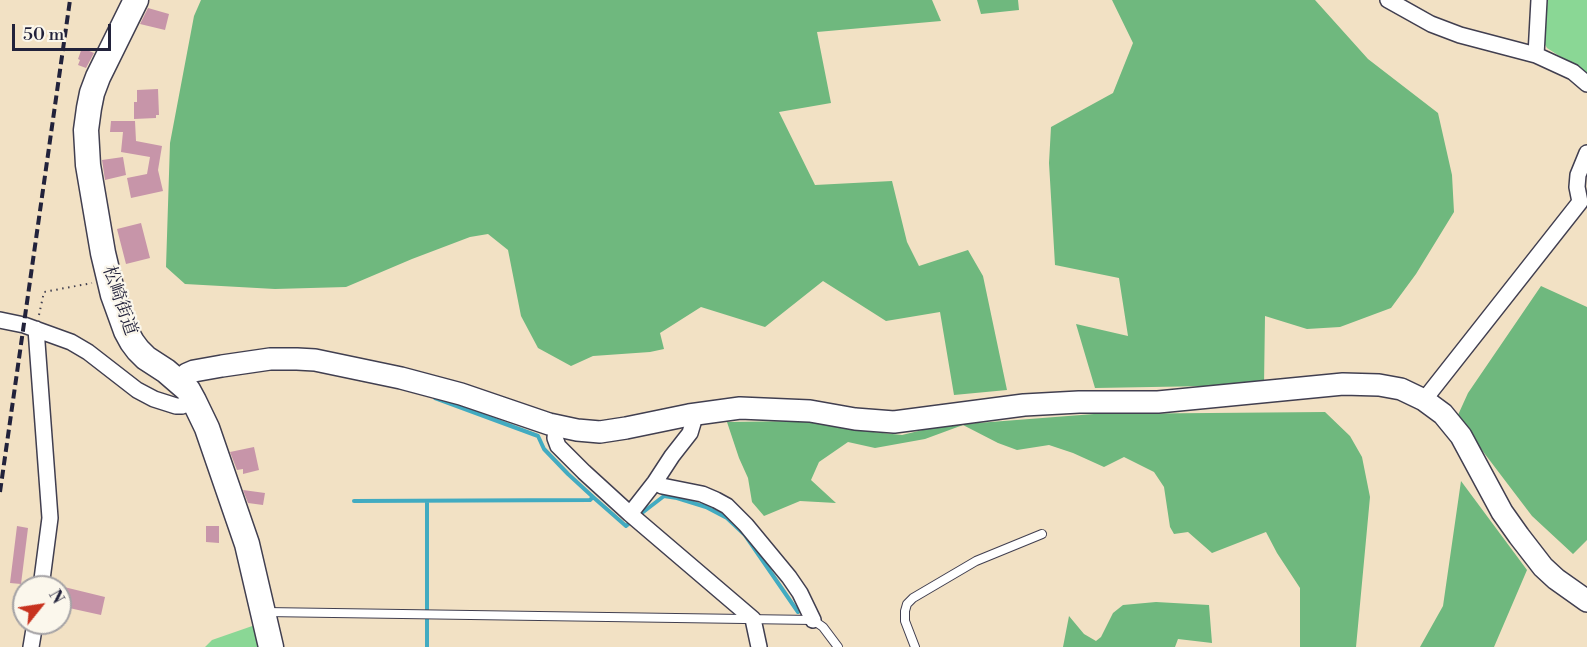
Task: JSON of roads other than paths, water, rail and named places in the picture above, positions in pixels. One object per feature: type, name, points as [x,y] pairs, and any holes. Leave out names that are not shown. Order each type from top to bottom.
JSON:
[{"type":"main road","name":"松崎街道","points":[[136,0],[98,77],[92,93],[86,130],[88,165],[103,253],[113,295],[126,331],[146,358],[188,390],[207,428],[243,529],[271,647]]},
{"type":"street","points":[[1388,0],[1431,24],[1460,35],[1536,55],[1573,72],[1587,84]]},
{"type":"street","points":[[1536,55],[1539,0]]},
{"type":"street","points":[[1424,400],[1583,206],[1577,187],[1578,175],[1587,153]]},
{"type":"street","points":[[0,320],[36,329],[81,347],[137,390],[154,399],[176,406],[194,401]]},
{"type":"street","points":[[36,329],[50,518],[43,575]]},
{"type":"street","points":[[180,382],[187,374],[194,371],[222,366],[270,359],[315,360],[461,394],[556,426],[600,432],[740,408],[810,411],[855,419],[894,422],[1024,405],[1158,402],[1343,384],[1379,385],[1401,389],[1424,400],[1443,414],[1461,436],[1502,512],[1518,536],[1556,579],[1587,601]]},
{"type":"street","points":[[630,514],[690,433],[693,423],[689,415]]},
{"type":"street","points":[[556,426],[555,438],[558,446],[584,472],[753,619],[759,647]]},
{"type":"street","points":[[655,482],[662,486],[702,494],[732,510],[789,577],[800,593],[813,620]]},
{"type":"lane","points":[[915,647],[905,621],[907,604],[913,598],[976,561],[1042,534]]},
{"type":"lane","points":[[263,612],[813,620],[823,627],[838,647]]},
{"type":"waterway","points":[[435,398],[538,436],[544,449],[593,497],[626,526],[632,521]]},
{"type":"waterway","points":[[638,516],[664,496],[706,507],[727,518],[745,535],[798,612]]},
{"type":"waterway","points":[[354,501],[590,500],[593,497]]},
{"type":"waterway","points":[[427,501],[427,647]]},
{"type":"railway","points":[[0,492],[70,0]]}]
